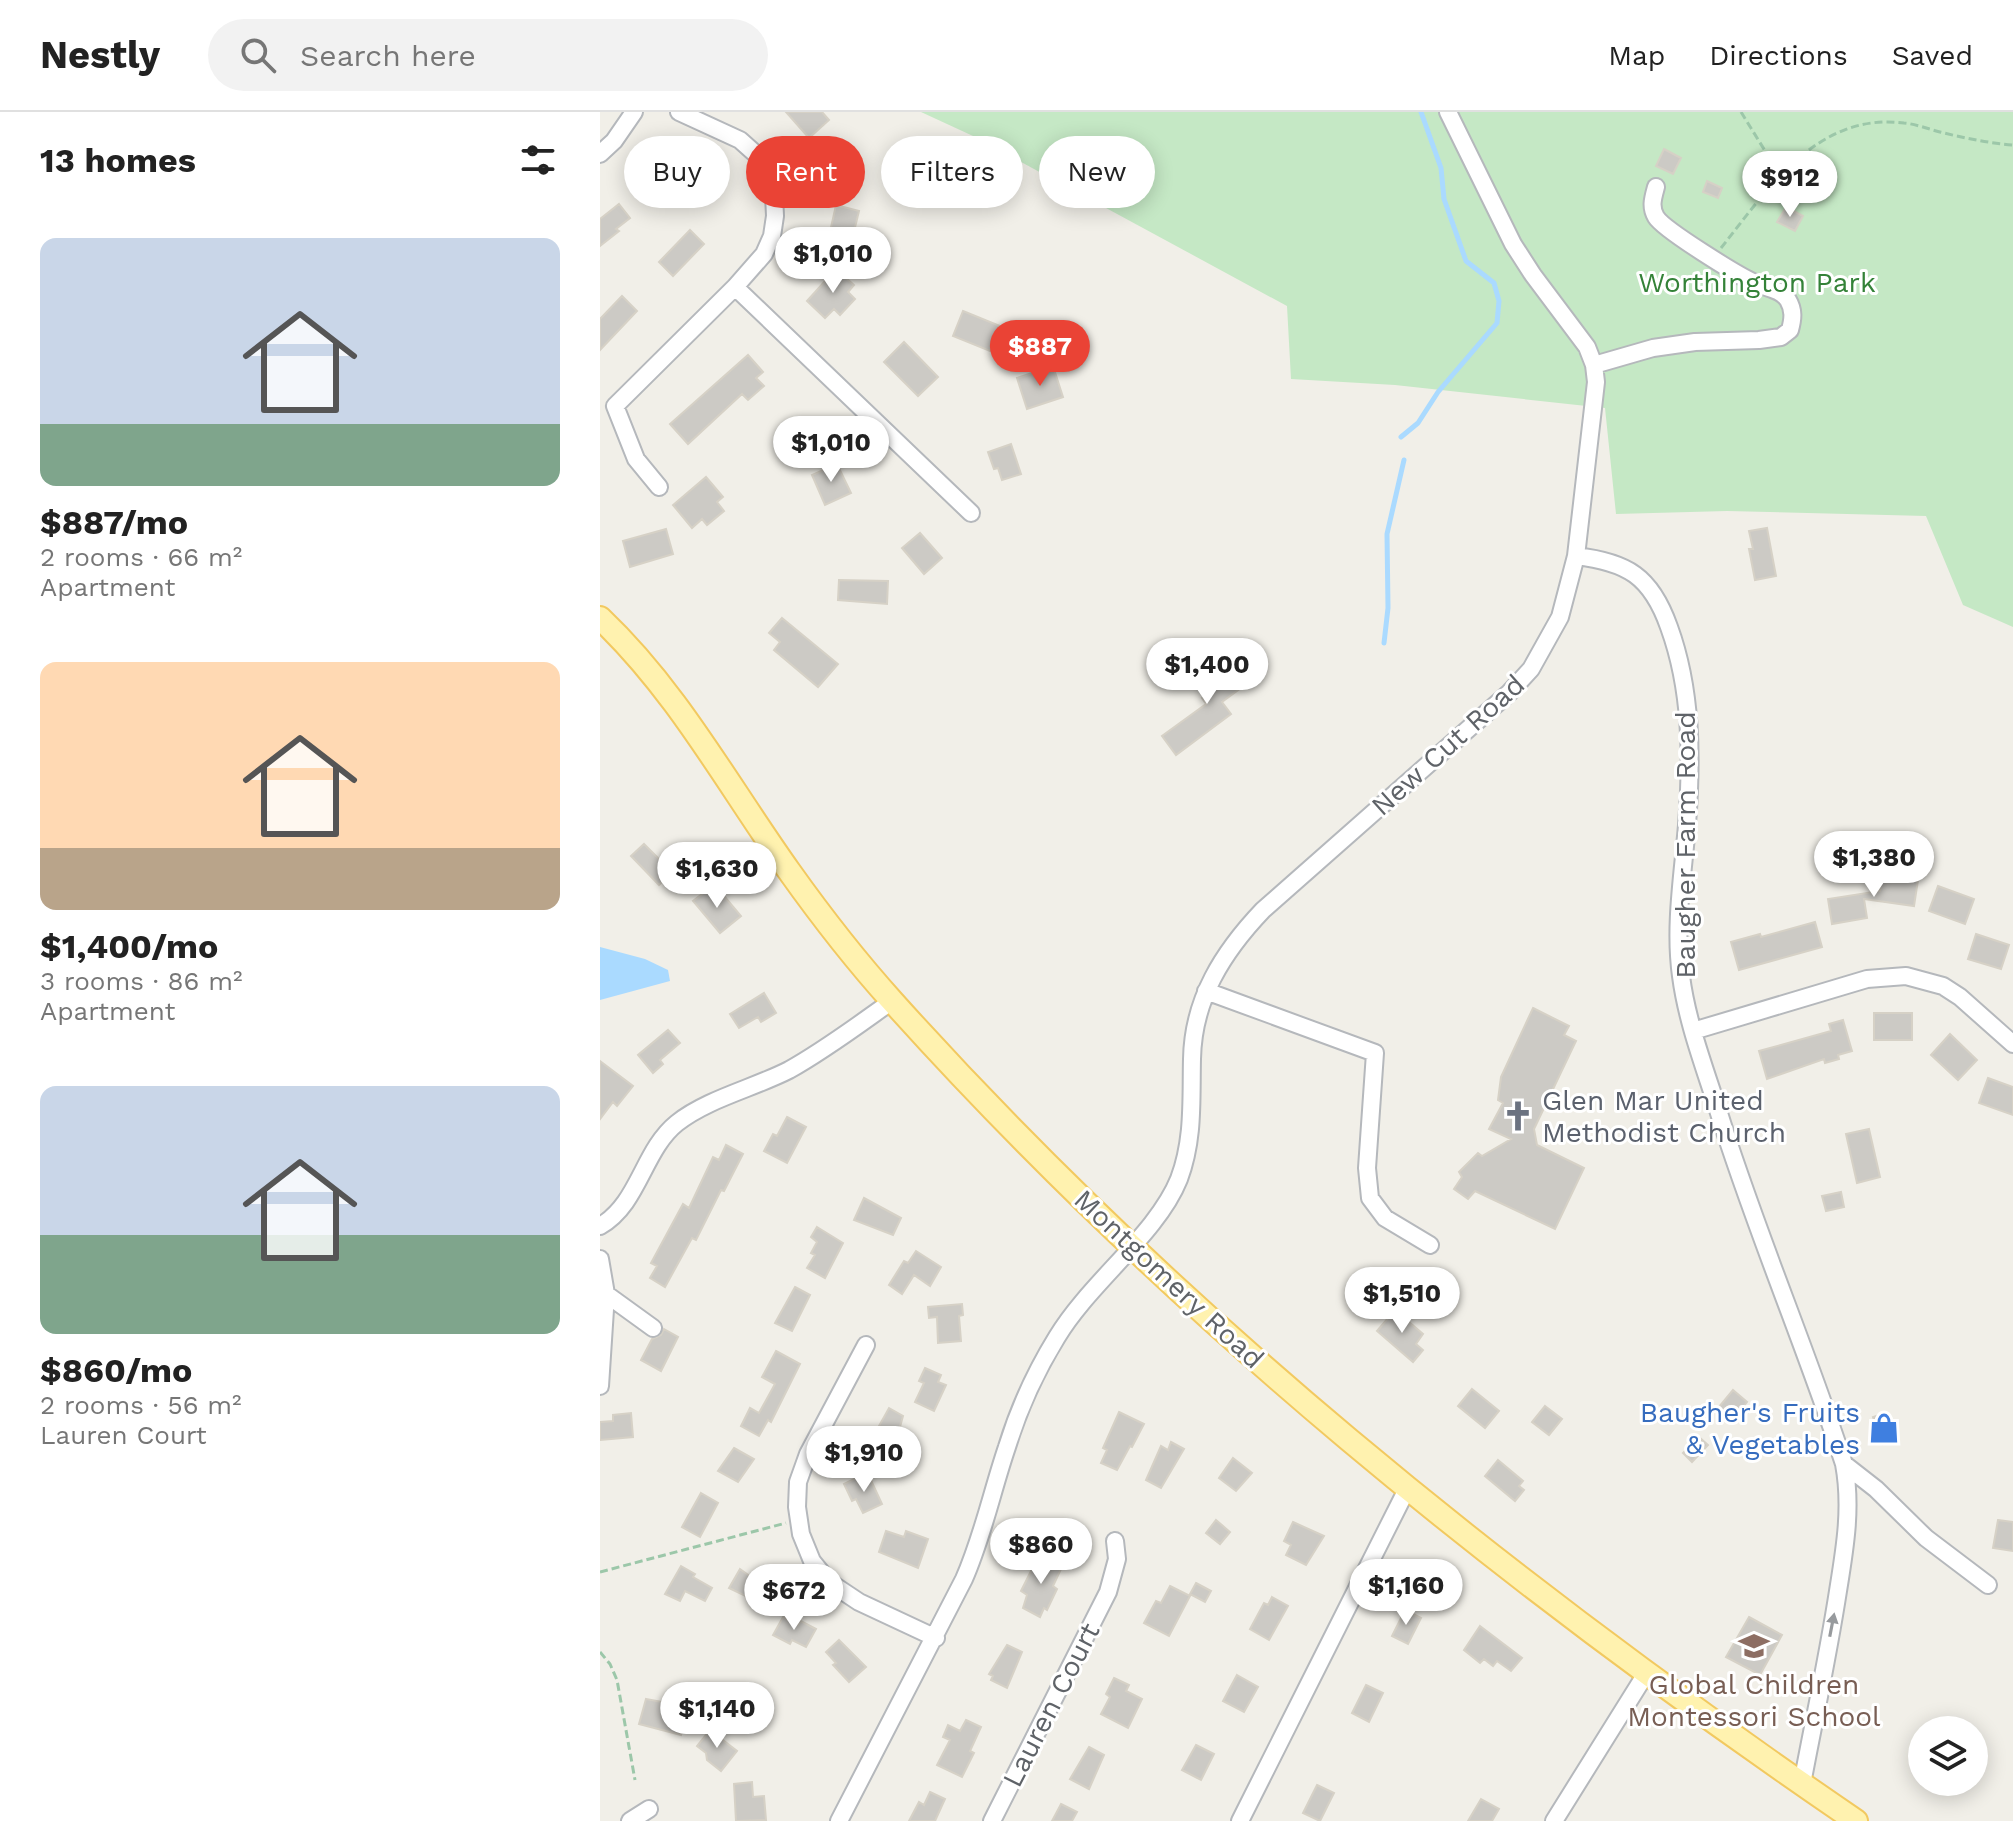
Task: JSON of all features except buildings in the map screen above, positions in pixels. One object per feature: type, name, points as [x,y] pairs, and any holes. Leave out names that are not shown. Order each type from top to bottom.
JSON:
[{"type":"main road","name":"Montgomery Road","points":[[600,618],[656,678],[721,767],[787,868],[892,1001],[1037,1155],[1130,1248],[1407,1489],[1554,1604],[1856,1821]]},
{"type":"street","points":[[600,154],[614,141],[634,112]]},
{"type":"street","points":[[659,487],[636,459],[615,406],[764,254],[772,236],[775,216],[774,195],[758,156],[740,140],[679,112]]},
{"type":"street","points":[[1448,112],[1513,244],[1587,347],[1594,365],[1653,348],[1695,342],[1759,340],[1781,337],[1790,330],[1792,311],[1789,301],[1781,293],[1756,284],[1669,229],[1657,218],[1652,203],[1656,187]]},
{"type":"street","points":[[735,287],[971,513]]},
{"type":"street","name":"New Cut Road","points":[[839,1821],[936,1638],[980,1543],[1007,1447],[1022,1404],[1039,1369],[1058,1334],[1085,1296],[1161,1211],[1178,1180],[1189,1145],[1192,1055],[1198,1009],[1236,938],[1263,910],[1509,693],[1531,669],[1560,617],[1576,556],[1594,399],[1594,365]]},
{"type":"street","name":"Baugher Farm Road","points":[[1576,556],[1622,565],[1640,578],[1655,596],[1680,660],[1689,722],[1690,765],[1678,936],[1680,973],[1693,1031],[1730,1149],[1844,1464],[1850,1501],[1834,1614],[1802,1784]]},
{"type":"street","points":[[1693,1031],[1867,979],[1906,976],[1943,986],[2013,1044]]},
{"type":"street","points":[[1206,991],[1375,1053],[1367,1168],[1370,1198],[1385,1218],[1430,1245]]},
{"type":"street","points":[[600,1226],[610,1220],[628,1198],[650,1158],[673,1126],[689,1114],[791,1069],[892,1001]]},
{"type":"street","points":[[600,1259],[606,1294],[600,1386]]},
{"type":"street","points":[[606,1294],[653,1328]]},
{"type":"street","points":[[866,1345],[808,1454],[798,1482],[798,1519],[812,1561],[829,1582],[859,1602],[936,1638]]},
{"type":"street","points":[[1844,1464],[1876,1489],[1926,1538],[1988,1585]]},
{"type":"street","points":[[1240,1821],[1407,1489]]},
{"type":"street","name":"Lauren Court","points":[[992,1821],[1108,1592],[1117,1559],[1115,1541]]},
{"type":"street","points":[[1554,1821],[1647,1672]]},
{"type":"street","points":[[630,1821],[649,1809]]},
{"type":"path","points":[[1741,112],[1780,175]]},
{"type":"path","points":[[1714,258],[1780,175],[1809,147],[1830,134],[1877,121],[1906,123],[1980,141],[2013,145]]},
{"type":"path","points":[[600,1572],[798,1519]]},
{"type":"path","points":[[600,1652],[617,1680],[635,1780]]},
{"type":"green space","name":"Worthington Park","points":[[921,112],[2013,112],[2013,627],[1963,605],[1926,516],[1727,511],[1616,514],[1605,408],[1395,385],[1291,379],[1287,306],[1106,208],[1155,208],[1155,136],[1039,136],[1039,172],[1023,163],[1023,136],[973,136]]},
{"type":"water","points":[[600,947],[645,959],[668,970],[670,981],[600,1000]]},
{"type":"waterway","points":[[1401,437],[1418,423],[1438,392],[1497,323],[1499,301],[1494,283],[1466,261],[1444,199],[1441,168],[1421,112]]},
{"type":"waterway","points":[[1384,643],[1388,608],[1387,534],[1404,460]]},
{"type":"place","name":"Glen Mar United Methodist Church","points":[[1518,1116]]},
{"type":"place","name":"Baugher's Fruits & Vegetables","points":[[1884,1428]]},
{"type":"place","name":"Global Children Montessori School","points":[[1754,1646]]}]
